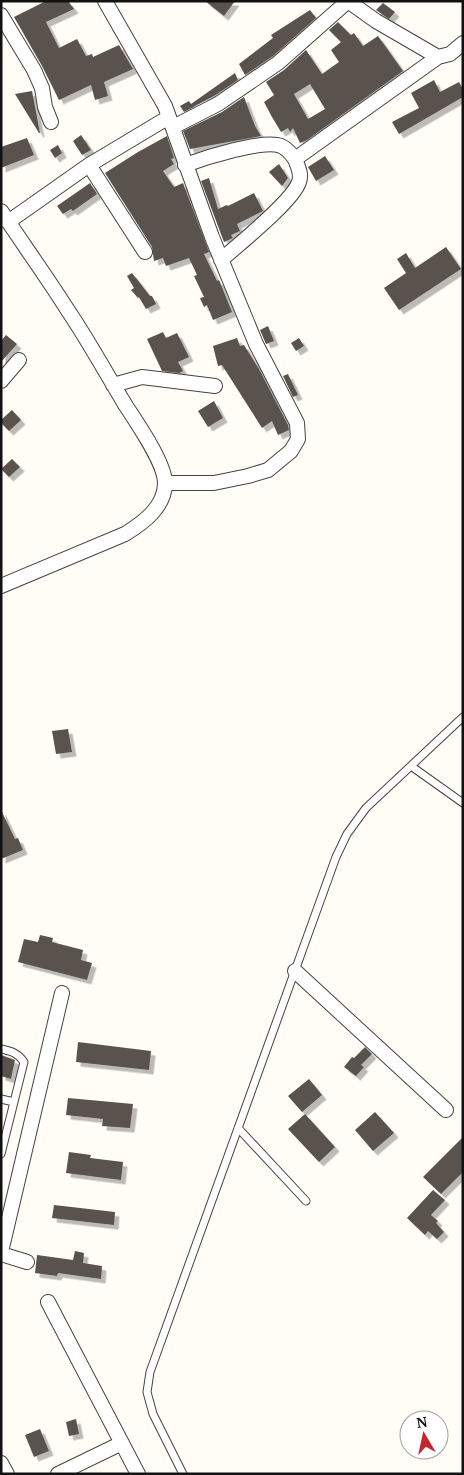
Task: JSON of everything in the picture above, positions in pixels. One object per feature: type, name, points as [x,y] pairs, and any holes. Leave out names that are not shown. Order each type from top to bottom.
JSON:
[{"type":"street","points":[[105,1],[165,106],[221,260],[256,344],[297,424],[298,439],[291,452],[268,470],[214,483],[165,483]]},
{"type":"street","points":[[1,586],[125,534],[143,523],[153,513],[161,500],[165,483],[163,470],[150,446],[68,310],[5,217],[89,165],[171,122],[218,104],[278,63],[348,1],[385,26],[438,57]]},
{"type":"street","points":[[1,15],[40,82],[45,107],[52,122]]},
{"type":"street","points":[[296,160],[438,57],[450,54],[463,42]]},
{"type":"street","points":[[186,165],[224,152],[274,145],[288,149],[296,160],[300,172],[300,180],[295,191],[221,260]]},
{"type":"street","points":[[89,165],[144,252]]},
{"type":"street","points":[[1,381],[19,360]]},
{"type":"street","points":[[113,385],[142,377],[215,386]]},
{"type":"street","points":[[295,971],[446,1110]]},
{"type":"street","points":[[27,1262],[1,1253],[62,993]]},
{"type":"street","points":[[48,1302],[138,1474]]},
{"type":"street","points":[[58,1474],[122,1443]]},
{"type":"street","points":[[1,1463],[7,1474]]},
{"type":"lane","points":[[183,1474],[153,1414],[147,1392],[150,1372],[336,857],[347,834],[366,808],[463,717]]},
{"type":"lane","points":[[411,766],[463,803]]},
{"type":"lane","points":[[1,1049],[14,1052],[21,1056],[24,1062],[1,1152]]},
{"type":"lane","points":[[1,1099],[14,1102]]},
{"type":"lane","points":[[238,1128],[306,1201]]},
{"type":"building","points":[[46,1],[68,1],[74,9],[46,22],[59,48],[77,39],[86,56],[92,54],[93,57],[119,45],[133,69],[104,82],[108,96],[95,100],[91,85],[59,100],[14,17]]},
{"type":"building","points":[[205,1],[235,1],[224,16]]},
{"type":"building","points":[[383,3],[395,12],[389,19],[376,10]]},
{"type":"building","points":[[310,10],[316,18],[273,56],[245,75],[239,64],[273,38],[271,35]]},
{"type":"building","points":[[338,22],[351,35],[354,33],[363,46],[378,36],[403,71],[307,140],[300,143],[293,128],[290,132],[288,128],[281,132],[272,117],[264,102],[274,95],[266,82],[284,70],[306,50],[322,74],[339,62],[331,50],[341,42],[329,30]],"holes":[[[310,84],[325,109],[308,119],[294,94]]]},
{"type":"building","points":[[235,73],[238,80],[214,96],[184,112],[180,106],[189,101],[191,104]]},
{"type":"building","points":[[434,80],[440,92],[459,82],[463,89],[463,97],[399,134],[392,122],[419,108],[411,93]]},
{"type":"building","points":[[32,91],[40,133],[15,94]]},
{"type":"building","points":[[244,97],[255,126],[261,136],[190,149],[183,131],[222,112]]},
{"type":"building","points":[[81,135],[91,150],[82,155],[73,141]]},
{"type":"building","points":[[167,136],[174,158],[171,159],[174,164],[163,171],[174,187],[183,183],[209,252],[204,254],[217,281],[219,280],[232,312],[213,320],[207,305],[204,307],[200,298],[204,297],[194,276],[197,275],[189,258],[166,266],[163,258],[154,261],[152,247],[105,173]]},
{"type":"building","points":[[27,138],[34,155],[1,168],[1,147]]},
{"type":"building","points":[[58,145],[62,153],[55,158],[50,150]]},
{"type":"building","points":[[325,156],[334,170],[316,181],[308,167]]},
{"type":"building","points":[[279,164],[288,178],[282,186],[269,172]]},
{"type":"building","points":[[209,178],[218,209],[254,193],[263,211],[237,224],[240,231],[231,235],[233,238],[224,242],[201,181]]},
{"type":"building","points":[[90,183],[97,194],[73,211],[71,209],[63,214],[57,206]]},
{"type":"building","points":[[446,247],[461,269],[399,310],[384,288],[406,273],[397,259],[406,253],[415,268]]},
{"type":"building","points":[[132,273],[150,296],[152,296],[156,304],[146,309],[139,297],[131,290],[134,288],[127,276]]},
{"type":"building","points":[[268,326],[274,341],[266,344],[260,330]]},
{"type":"building","points":[[163,332],[166,338],[177,333],[189,357],[178,362],[183,371],[179,373],[162,371],[147,339]]},
{"type":"building","points":[[6,335],[17,344],[1,362],[1,341]]},
{"type":"building","points":[[237,338],[240,346],[244,345],[259,369],[289,430],[278,435],[272,421],[262,428],[222,365],[218,366],[213,346]]},
{"type":"building","points":[[299,338],[304,346],[296,351],[291,343]]},
{"type":"building","points":[[288,374],[298,395],[293,397],[283,376]]},
{"type":"building","points":[[214,401],[223,418],[208,427],[198,411]]},
{"type":"building","points":[[12,410],[21,420],[9,431],[1,423],[1,420]]},
{"type":"building","points":[[12,459],[20,467],[9,477],[1,469]]},
{"type":"building","points":[[68,729],[72,752],[56,754],[52,731]]},
{"type":"building","points":[[1,810],[15,839],[18,838],[23,850],[1,859]]},
{"type":"building","points":[[40,935],[53,938],[52,942],[83,950],[81,960],[92,963],[87,980],[18,962],[24,939],[38,942]]},
{"type":"building","points":[[78,1042],[151,1051],[149,1070],[76,1062]]},
{"type":"building","points":[[365,1047],[372,1054],[361,1065],[364,1067],[356,1076],[344,1067],[352,1057],[354,1058]]},
{"type":"building","points":[[1,1055],[15,1060],[11,1079],[1,1076]]},
{"type":"building","points":[[309,1079],[322,1095],[302,1112],[288,1096]]},
{"type":"building","points":[[68,1098],[133,1104],[130,1128],[102,1126],[103,1119],[66,1115]]},
{"type":"building","points":[[375,1112],[394,1133],[373,1151],[355,1130]]},
{"type":"building","points":[[305,1114],[335,1147],[319,1162],[288,1129]]},
{"type":"building","points":[[463,1137],[463,1172],[441,1194],[423,1177]]},
{"type":"building","points":[[69,1152],[91,1155],[90,1158],[123,1162],[121,1180],[66,1173]]},
{"type":"building","points":[[433,1190],[445,1200],[431,1215],[438,1221],[436,1223],[444,1232],[437,1239],[428,1231],[425,1235],[407,1218]]},
{"type":"building","points":[[54,1205],[115,1212],[114,1225],[52,1218]]},
{"type":"building","points":[[75,1251],[84,1253],[83,1263],[102,1266],[101,1279],[58,1273],[57,1276],[35,1273],[37,1255],[73,1260]]},
{"type":"building","points":[[76,1419],[79,1434],[69,1436],[66,1422]]},
{"type":"building","points":[[40,1429],[49,1451],[34,1457],[25,1435]]}]
